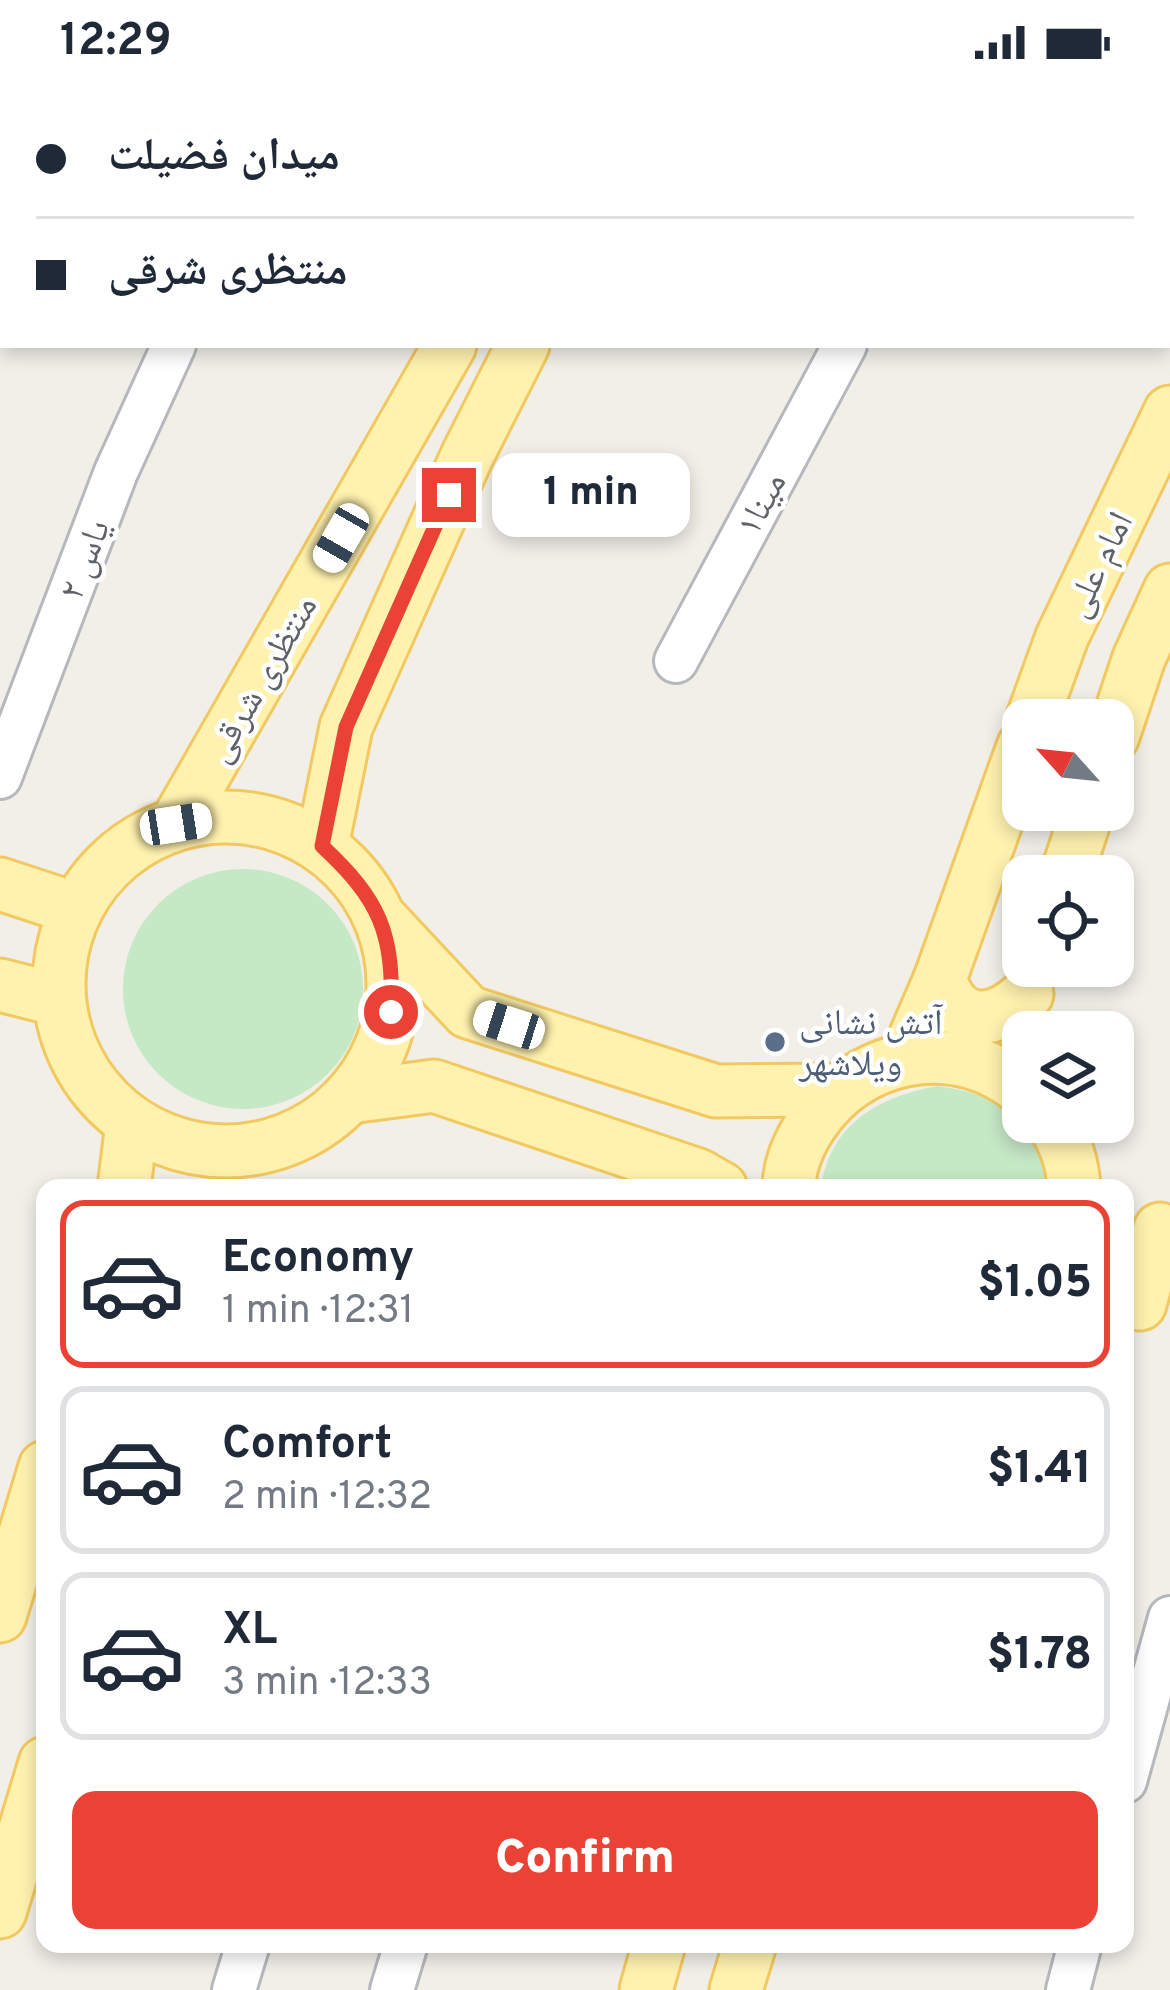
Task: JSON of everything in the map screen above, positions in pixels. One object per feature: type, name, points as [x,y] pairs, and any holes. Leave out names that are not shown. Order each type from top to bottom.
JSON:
[{"type":"main road","name":"منتظری شرقی","points":[[176,824],[448,348]]},
{"type":"main road","points":[[322,846],[346,727],[466,456],[522,348]]},
{"type":"main road","name":"امام علی","points":[[1040,699],[1062,637],[1170,412]]},
{"type":"main road","points":[[1125,699],[1170,590]]},
{"type":"main road","points":[[905,1058],[940,979],[1002,806]]},
{"type":"main road","points":[[381,919],[393,965],[391,1012],[376,1058],[350,1097],[255,1167],[220,1152],[173,1144],[132,1123],[96,1090],[71,1048],[59,1000],[62,953],[76,909],[102,872],[136,843],[176,824],[226,816],[276,824],[322,846],[356,878],[381,919],[468,1012],[716,1091],[838,1090]]},
{"type":"main road","points":[[0,884],[76,909]]},
{"type":"main road","points":[[940,979],[958,1010],[976,1017],[1009,1012],[1027,987]]},
{"type":"main road","points":[[0,985],[59,1000]]},
{"type":"main road","points":[[789,1179],[806,1130],[838,1090],[870,1070],[905,1058],[959,1059],[1002,1078]]},
{"type":"main road","points":[[350,1097],[434,1086],[706,1179]]},
{"type":"main road","points":[[125,1179],[132,1123]]},
{"type":"main road","points":[[1064,1143],[1073,1179]]},
{"type":"main road","points":[[1145,1305],[1152,1228]]},
{"type":"main road","points":[[0,1616],[36,1496]]},
{"type":"main road","points":[[0,1912],[36,1793]]},
{"type":"main road","points":[[646,1990],[656,1953]]},
{"type":"main road","points":[[736,1990],[747,1953]]},
{"type":"street","name":"یاس ۲","points":[[0,778],[116,472],[173,348]]},
{"type":"street","name":"مینا۱","points":[[676,661],[842,348]]},
{"type":"street","points":[[1134,1748],[1170,1618]]},
{"type":"street","points":[[234,1990],[245,1953]]},
{"type":"street","points":[[392,1990],[403,1953]]},
{"type":"street","points":[[1068,1990],[1078,1953]]},
{"type":"green space","points":[[243,869],[289,879],[328,904],[353,943],[363,989],[353,1035],[328,1074],[289,1099],[243,1109],[197,1099],[158,1074],[133,1035],[123,989],[133,943],[158,904],[197,879]]},
{"type":"green space","points":[[938,1086],[1002,1105],[1002,1143],[1035,1143],[1051,1179],[823,1179],[834,1146],[846,1130],[896,1097]]},
{"type":"place","name":"آتش نشانی ویلاشهر","points":[[775,1042]]},
{"type":"route","points":[[391,1012],[393,965],[381,919],[356,878],[322,846],[346,727],[449,495]]}]
